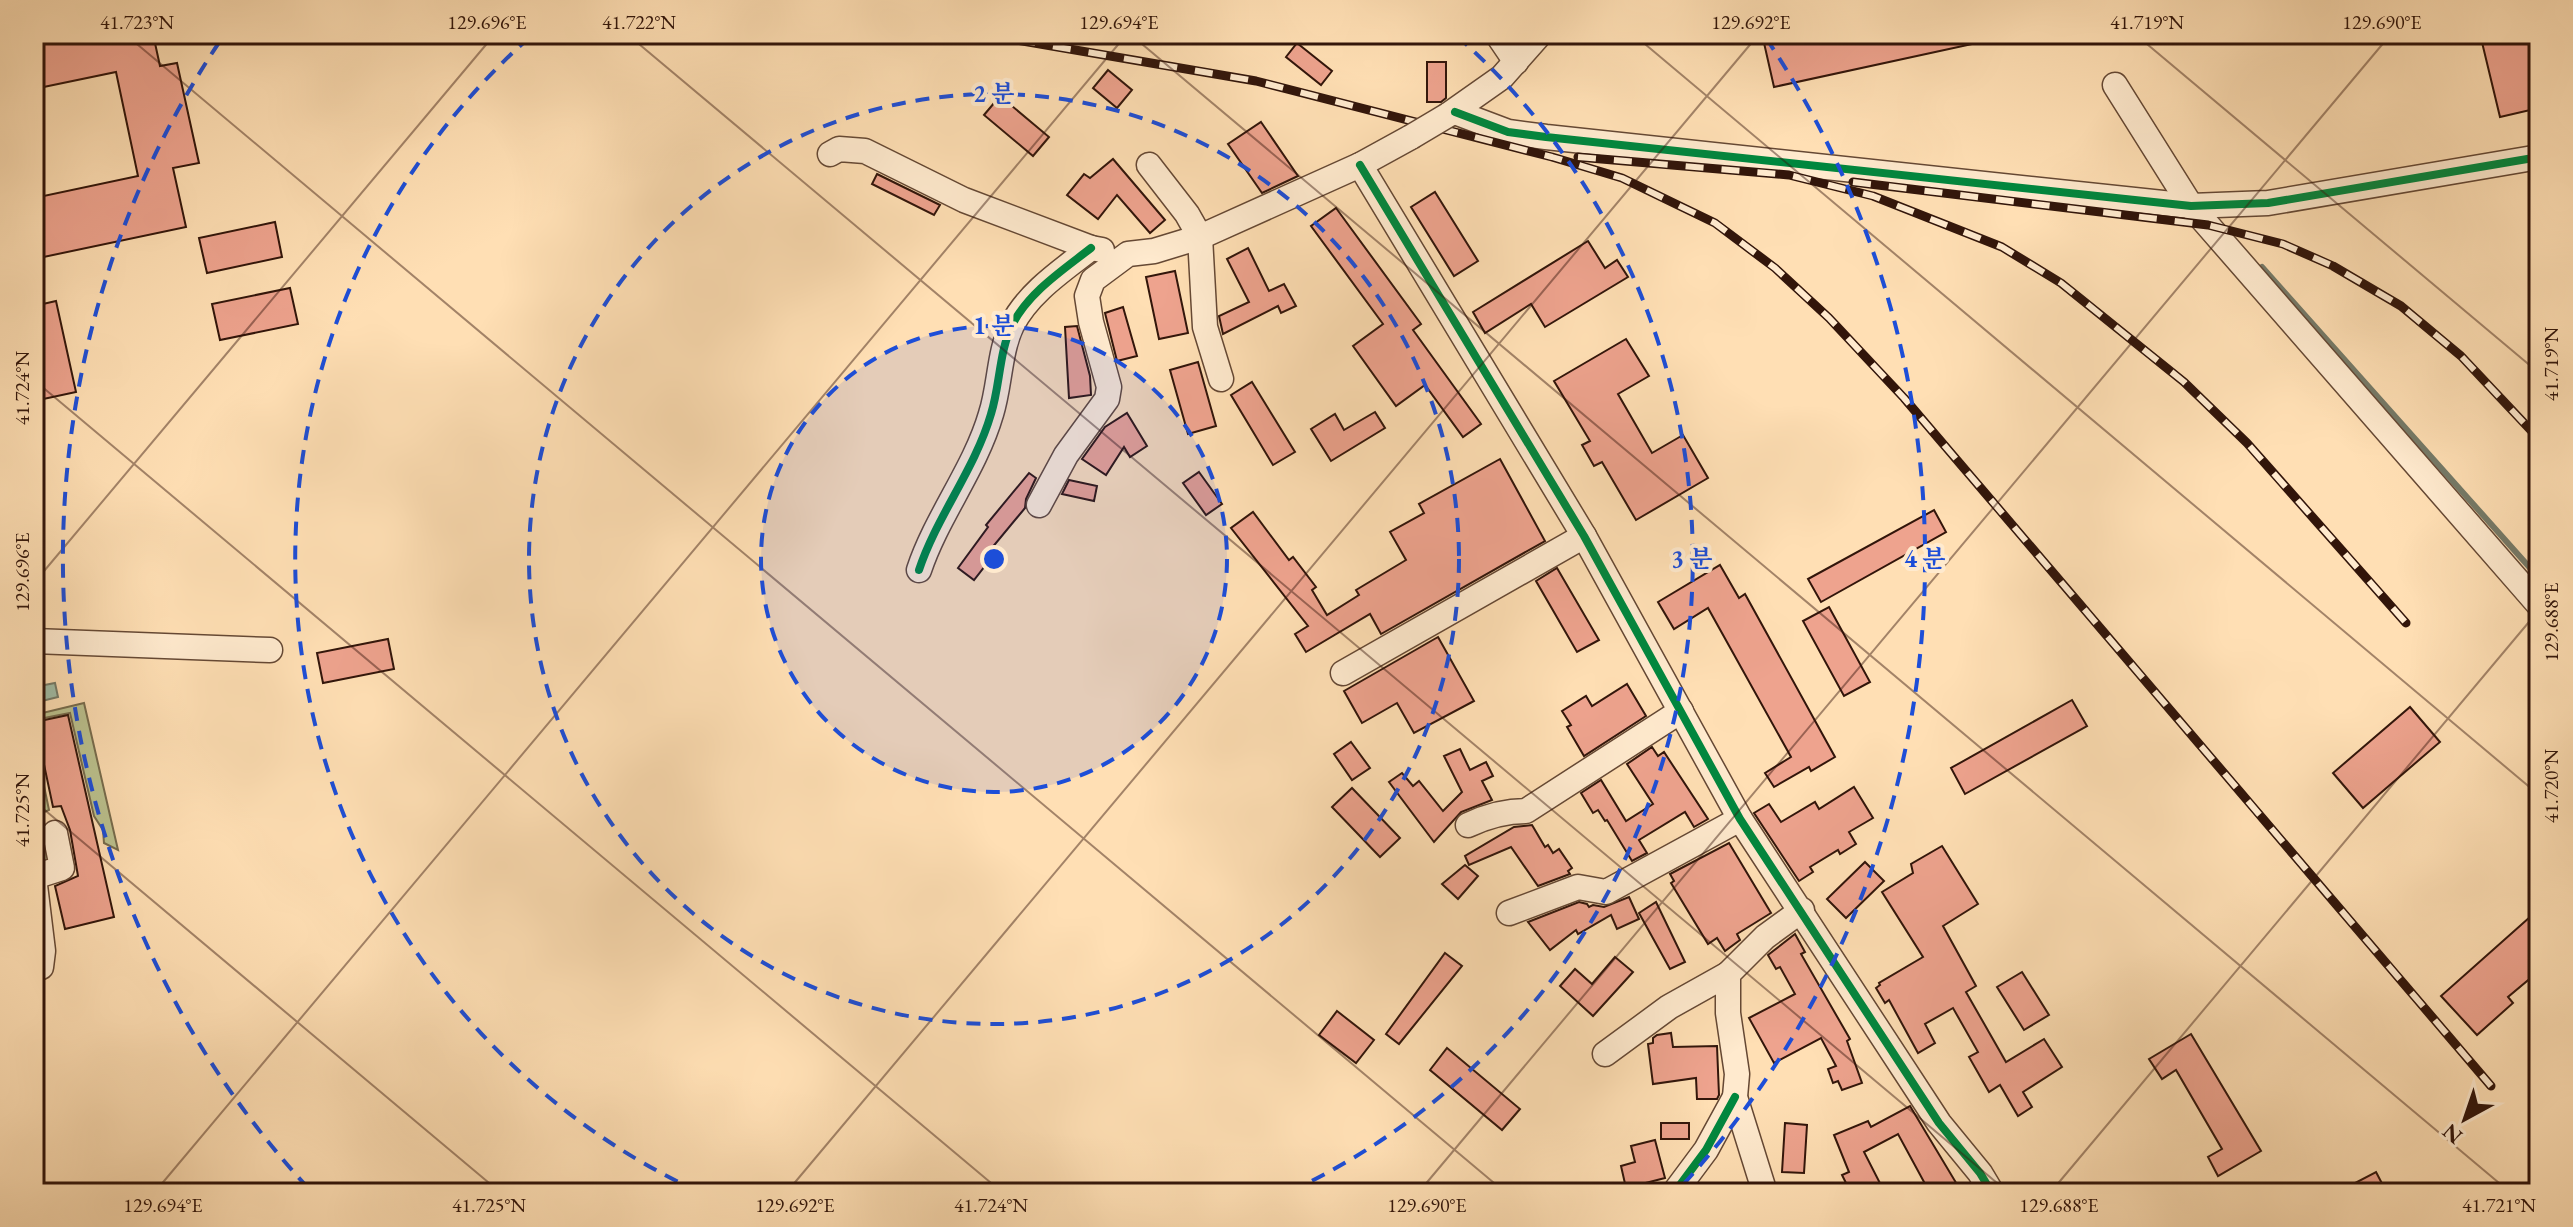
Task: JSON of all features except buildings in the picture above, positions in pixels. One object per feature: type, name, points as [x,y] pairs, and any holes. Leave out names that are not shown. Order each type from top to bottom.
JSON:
[{"type":"street","points":[[1497,34],[1516,62]]},
{"type":"street","points":[[830,154],[839,149],[865,151],[964,200],[1091,248],[1128,254],[1154,251],[1200,237],[1360,165],[1452,114],[1502,77],[1540,34]]},
{"type":"street","points":[[2115,85],[2191,206],[2539,605]]},
{"type":"street","points":[[1452,114],[1508,132],[1546,137],[2191,206],[2268,203],[2539,157]]},
{"type":"street","points":[[1149,165],[1187,214],[1200,237],[1205,327],[1221,379]]},
{"type":"street","points":[[1360,165],[1584,536],[1740,819],[1939,1123],[1980,1173],[1992,1193]]},
{"type":"street","points":[[919,570],[991,416],[1012,326],[1031,298],[1091,248]]},
{"type":"street","points":[[1039,505],[1066,455],[1107,399],[1109,387],[1087,296],[1093,280],[1128,254]]},
{"type":"street","points":[[1343,673],[1584,536]]},
{"type":"street","points":[[34,641],[270,650]]},
{"type":"street","points":[[1468,825],[1485,817],[1526,811],[1681,711]]},
{"type":"street","points":[[1509,913],[1578,887],[1606,892],[1740,819]]},
{"type":"street","points":[[34,970],[41,967],[43,951],[34,877],[62,868],[55,833]]},
{"type":"street","points":[[1605,1054],[1669,1007],[1728,974],[1765,937],[1802,910]]},
{"type":"street","points":[[1728,974],[1728,1013],[1737,1074],[1735,1097],[1765,1193]]},
{"type":"street","points":[[1674,1193],[1706,1150],[1735,1097]]},
{"type":"green space","points":[[84,703],[118,850],[104,843],[103,830],[94,816],[70,713],[34,720],[34,715]]},
{"type":"green space","points":[[34,738],[49,810],[42,813],[52,859],[34,866]]},
{"type":"shaded area","points":[[55,683],[58,697],[34,703],[34,687]]},
{"type":"waterway","points":[[2262,267],[2539,578]]},
{"type":"railway","points":[[982,34],[1256,81],[1552,157],[1622,178],[1715,223],[1775,268],[1829,318],[1904,398],[2491,1086]]},
{"type":"railway","points":[[1578,157],[1789,175],[1873,196],[2002,247],[2061,283],[2184,382],[2247,443],[2406,623]]},
{"type":"railway","points":[[1853,182],[2208,225],[2283,244],[2333,266],[2401,306],[2461,356],[2539,439]]},
{"type":"cycle path","points":[[1455,112],[1508,132],[1546,137],[2191,206],[2268,203],[2539,157]]},
{"type":"cycle path","points":[[1360,165],[1584,536],[1740,819],[1939,1123],[1980,1173],[1992,1193]]},
{"type":"cycle path","points":[[919,570],[984,434],[994,403],[1004,346],[1012,325],[1037,292],[1091,248]]},
{"type":"cycle path","points":[[1674,1193],[1706,1150],[1735,1097]]}]
